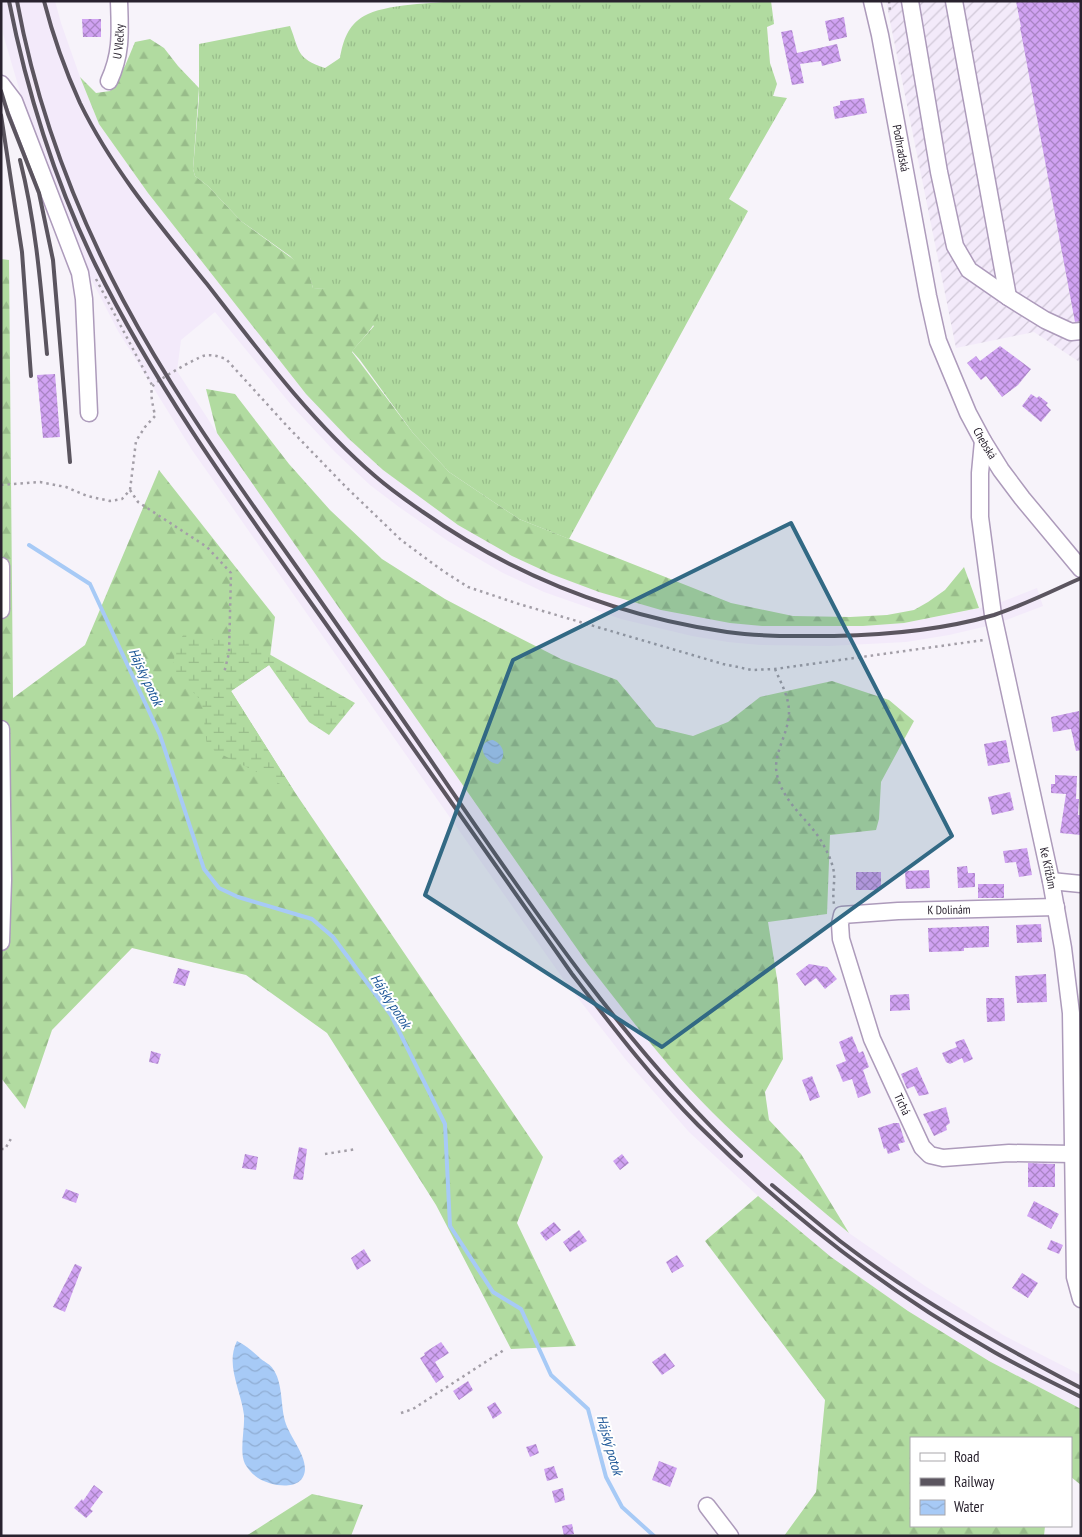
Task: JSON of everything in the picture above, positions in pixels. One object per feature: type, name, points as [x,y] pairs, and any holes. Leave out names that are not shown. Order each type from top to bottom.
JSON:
[{"type":"street","name":"U Vlečky","points":[[109,81],[116,65],[120,45],[119,1]]},
{"type":"street","name":"Podhradská","points":[[872,1],[882,44],[928,296]]},
{"type":"street","points":[[910,1],[939,172],[955,246],[969,270],[1008,297],[1045,320],[1071,332],[1081,331]]},
{"type":"street","points":[[954,1],[1008,297]]},
{"type":"street","points":[[1,84],[14,100],[80,273],[84,299],[89,413]]},
{"type":"street","name":"Chebská","points":[[928,296],[938,341],[968,413],[983,441],[1001,470],[1022,498],[1081,569]]},
{"type":"street","name":"Ke Křížům","points":[[983,441],[980,472],[980,517],[998,638],[1018,722],[1051,881],[1063,948],[1071,1013],[1075,1277],[1081,1300]]},
{"type":"street","points":[[1,566],[1,610]]},
{"type":"street","points":[[1,729],[3,880],[1,942]]},
{"type":"street","points":[[1051,881],[1081,884]]},
{"type":"street","name":"K Dolinám","points":[[842,916],[898,911],[1056,907]]},
{"type":"street","name":"Tichá","points":[[842,916],[840,924],[841,939],[872,1039],[922,1147],[930,1155],[942,1158],[1009,1153],[1073,1154]]},
{"type":"street","points":[[707,1506],[730,1536]]},
{"type":"path","points":[[1,485],[40,482],[66,487],[87,496],[110,501],[122,499],[130,490],[136,441],[155,416],[153,387],[95,276],[80,273]]},
{"type":"path","points":[[153,387],[167,376],[203,356],[216,355],[226,358],[287,426],[401,540],[468,587],[519,604],[723,664],[752,670],[775,669],[998,638]]},
{"type":"path","points":[[130,490],[138,502],[207,547],[230,572],[229,653],[224,673]]},
{"type":"path","points":[[775,669],[787,696],[789,711],[788,725],[779,750],[777,774],[789,802],[818,836],[825,848],[834,872],[834,907],[842,916]]},
{"type":"path","points":[[1,1149],[5,1149],[12,1137]]},
{"type":"path","points":[[325,1154],[357,1149]]},
{"type":"path","points":[[401,1413],[413,1409],[504,1350]]},
{"type":"highlighted area","points":[[791,523],[952,836],[662,1047],[425,895],[513,660]]},
{"type":"shaded area","points":[[1,1],[55,1],[80,77],[99,124],[148,193],[306,394],[348,438],[383,470],[458,525],[512,556],[551,574],[627,601],[695,617],[762,626],[904,623],[991,606],[1037,588],[1043,606],[996,624],[949,635],[906,642],[828,646],[761,645],[692,636],[621,619],[544,592],[503,573],[448,541],[399,507],[370,485],[335,452],[292,406],[215,312],[181,340],[177,371],[217,433],[587,963],[649,1041],[711,1111],[778,1174],[849,1233],[925,1286],[1003,1335],[1081,1375],[1081,1409],[989,1361],[908,1311],[830,1257],[758,1196],[689,1132],[626,1060],[564,980],[192,450],[118,331],[88,273],[50,185],[35,143],[3,34]]},
{"type":"shaded area","points":[[886,1],[1081,1],[1081,363],[1034,332],[956,348]]},
{"type":"green space","points":[[460,1],[771,1],[774,24],[767,27],[770,63],[777,84],[773,96],[787,98],[729,199],[748,211],[569,539],[519,519],[449,472],[413,433],[352,351],[374,326],[326,289],[313,288],[310,278],[290,256],[241,221],[208,186],[195,176],[193,169],[199,98],[199,44],[290,26],[300,53],[309,61],[325,68],[340,58],[347,34],[354,24],[364,16],[384,9],[424,3]]},
{"type":"green space","points":[[150,39],[164,48],[199,88],[193,169],[195,176],[208,186],[241,221],[308,270],[313,288],[351,289],[360,291],[374,301],[380,310],[378,316],[372,327],[352,352],[413,433],[449,472],[519,519],[731,603],[793,616],[850,617],[887,615],[914,610],[928,602],[945,590],[964,567],[979,608],[904,623],[863,626],[762,626],[730,623],[661,610],[599,592],[551,574],[512,556],[458,525],[383,470],[348,438],[306,394],[148,193],[99,124],[80,77],[96,93],[110,91],[125,66],[135,42]]},
{"type":"green space","points":[[1,259],[9,260],[13,698],[85,645],[159,470],[275,617],[269,665],[231,691],[294,791],[543,1157],[517,1223],[576,1346],[511,1349],[436,1205],[327,1033],[246,975],[132,948],[52,1030],[25,1109],[1,1078]]},
{"type":"green space","points":[[206,389],[235,394],[289,464],[330,510],[382,559],[445,599],[498,627],[561,659],[617,680],[656,727],[693,736],[728,722],[760,697],[832,681],[889,700],[914,721],[881,782],[879,819],[876,830],[830,835],[827,914],[768,922],[778,985],[783,1059],[765,1092],[769,1120],[801,1154],[849,1233],[762,1159],[712,1112],[663,1058],[587,963],[217,433]]},
{"type":"green space","points":[[184,633],[214,640],[239,637],[355,703],[329,735],[309,722],[269,665],[231,691],[294,791],[207,747],[202,702],[173,670],[175,651]]},
{"type":"green space","points":[[758,1196],[831,1257],[908,1311],[989,1361],[1081,1409],[1081,1485],[1072,1478],[1072,1437],[910,1437],[910,1527],[1045,1527],[1044,1536],[784,1536],[816,1492],[825,1400],[705,1241]]},
{"type":"green space","points":[[312,1494],[363,1505],[351,1536],[246,1536]]},
{"type":"water","points":[[493,740],[500,745],[503,751],[503,758],[498,764],[488,760],[483,752],[484,744],[487,741]]},
{"type":"water","points":[[237,1341],[269,1365],[276,1374],[280,1386],[286,1423],[302,1456],[305,1469],[303,1477],[293,1485],[278,1485],[263,1481],[249,1470],[243,1459],[244,1415],[233,1368],[234,1350]]},
{"type":"building","points":[[1016,1],[1081,1],[1081,321],[1075,322]]},
{"type":"building","points":[[844,17],[847,37],[829,41],[825,21]]},
{"type":"building","points":[[82,19],[101,19],[101,37],[83,37]]},
{"type":"building","points":[[792,30],[797,53],[837,44],[841,61],[822,66],[821,61],[800,64],[804,83],[792,85],[781,32]]},
{"type":"building","points":[[864,98],[867,113],[835,119],[833,107],[840,105],[840,101]]},
{"type":"building","points":[[1000,346],[1031,369],[1018,385],[1002,397],[986,376],[981,380],[967,363],[976,356],[980,361]]},
{"type":"building","points":[[55,374],[60,437],[43,438],[37,375]]},
{"type":"building","points":[[1031,394],[1037,398],[1039,396],[1048,403],[1046,405],[1051,410],[1041,422],[1022,406]]},
{"type":"building","points":[[1079,711],[1081,750],[1076,751],[1071,729],[1053,732],[1051,717]]},
{"type":"building","points":[[1006,740],[1010,762],[988,766],[984,744]]},
{"type":"building","points":[[1055,775],[1077,776],[1076,799],[1079,799],[1078,815],[1081,815],[1081,835],[1060,833],[1066,794],[1051,793],[1051,784],[1055,784]]},
{"type":"building","points":[[1010,792],[1014,810],[992,815],[988,797]]},
{"type":"building","points":[[1027,848],[1032,875],[1019,877],[1016,862],[1005,863],[1003,851]]},
{"type":"building","points":[[967,866],[968,873],[975,873],[975,887],[958,888],[957,867]]},
{"type":"building","points":[[929,870],[930,888],[906,889],[905,871]]},
{"type":"building","points":[[856,872],[881,872],[881,890],[856,890]]},
{"type":"building","points":[[978,884],[1004,884],[1004,898],[978,898]]},
{"type":"building","points":[[1041,924],[1042,942],[1017,943],[1016,925]]},
{"type":"building","points":[[989,926],[989,947],[964,948],[964,951],[929,952],[928,928]]},
{"type":"building","points":[[809,964],[827,967],[837,979],[825,989],[816,978],[805,986],[796,974]]},
{"type":"building","points":[[178,968],[190,971],[185,986],[173,983]]},
{"type":"building","points":[[1046,974],[1047,1002],[1017,1003],[1015,976]]},
{"type":"building","points":[[909,994],[910,1010],[890,1011],[890,995]]},
{"type":"building","points":[[986,998],[1004,998],[1005,1021],[987,1022]]},
{"type":"building","points":[[852,1036],[859,1053],[863,1051],[869,1067],[863,1070],[871,1093],[858,1098],[852,1079],[843,1082],[836,1065],[846,1061],[839,1042]]},
{"type":"building","points":[[964,1039],[973,1059],[964,1063],[962,1058],[950,1064],[946,1062],[942,1053],[957,1047],[955,1042]]},
{"type":"building","points":[[151,1051],[161,1054],[158,1064],[149,1062]]},
{"type":"building","points":[[917,1067],[929,1094],[919,1096],[914,1086],[907,1089],[901,1074]]},
{"type":"building","points":[[812,1076],[820,1097],[810,1101],[802,1080]]},
{"type":"building","points":[[946,1107],[950,1123],[946,1126],[947,1130],[934,1136],[923,1114]]},
{"type":"building","points":[[899,1123],[905,1142],[898,1144],[900,1150],[888,1154],[886,1148],[884,1149],[878,1128]]},
{"type":"building","points":[[299,1147],[307,1149],[303,1180],[293,1179]]},
{"type":"building","points":[[245,1154],[258,1157],[256,1170],[242,1168]]},
{"type":"building","points":[[622,1154],[629,1163],[620,1170],[613,1161]]},
{"type":"building","points":[[1028,1163],[1055,1164],[1055,1187],[1028,1187]]},
{"type":"building","points":[[66,1189],[79,1194],[76,1203],[62,1198]]},
{"type":"building","points":[[1034,1201],[1059,1214],[1051,1229],[1027,1216]]},
{"type":"building","points":[[554,1222],[561,1230],[546,1241],[540,1233]]},
{"type":"building","points":[[579,1230],[587,1241],[570,1252],[563,1242]]},
{"type":"building","points":[[1051,1240],[1063,1245],[1059,1254],[1047,1249]]},
{"type":"building","points":[[364,1249],[371,1261],[357,1270],[351,1258]]},
{"type":"building","points":[[677,1255],[684,1266],[672,1273],[666,1262]]},
{"type":"building","points":[[75,1264],[82,1267],[65,1312],[53,1307]]},
{"type":"building","points":[[1022,1273],[1038,1283],[1028,1298],[1012,1288]]},
{"type":"building","points":[[441,1342],[449,1353],[435,1362],[444,1377],[436,1383],[420,1358],[425,1355],[424,1353]]},
{"type":"building","points":[[665,1353],[675,1366],[662,1375],[652,1362]]},
{"type":"building","points":[[468,1381],[473,1390],[459,1400],[453,1391]]},
{"type":"building","points":[[495,1402],[502,1413],[493,1419],[487,1407]]},
{"type":"building","points":[[536,1444],[539,1453],[530,1457],[526,1447]]},
{"type":"building","points":[[659,1461],[677,1468],[670,1487],[652,1480]]},
{"type":"building","points":[[554,1466],[558,1478],[547,1481],[544,1469]]},
{"type":"building","points":[[94,1485],[103,1492],[90,1509],[93,1511],[86,1518],[74,1508],[82,1499],[83,1501]]},
{"type":"building","points":[[563,1488],[565,1500],[555,1503],[552,1491]]},
{"type":"building","points":[[572,1524],[574,1534],[564,1536],[562,1526]]},
{"type":"waterway","name":"Hájský potok","points":[[29,545],[90,584],[160,735],[204,869],[219,888],[238,897],[312,919],[333,937],[391,1015],[445,1124],[450,1226],[493,1292],[521,1309],[551,1375],[588,1409],[606,1477],[622,1507],[654,1536]]},
{"type":"railway","points":[[9,1],[24,69],[55,169],[81,234],[121,315],[177,409],[238,500],[572,974],[633,1052],[681,1107],[766,1189],[802,1219],[838,1248],[914,1303],[1005,1358],[1081,1397]]},
{"type":"railway","points":[[17,1],[25,40],[46,117],[73,192],[105,265],[139,329],[172,385],[245,494],[561,947],[647,1056],[741,1156]]},
{"type":"railway","points":[[44,1],[60,53],[80,103],[107,151],[138,197],[286,384],[329,432],[375,476],[423,512],[493,556],[530,574],[606,604],[686,625],[740,634],[834,636],[915,631],[994,615],[1038,598],[1081,578]]},
{"type":"railway","points":[[1,91],[39,193],[53,260],[70,462]]},
{"type":"railway","points":[[1,115],[22,252],[31,376]]},
{"type":"railway","points":[[20,160],[34,232],[47,354]]},
{"type":"railway","points":[[772,1185],[840,1241],[897,1282],[988,1337],[1081,1388]]}]
